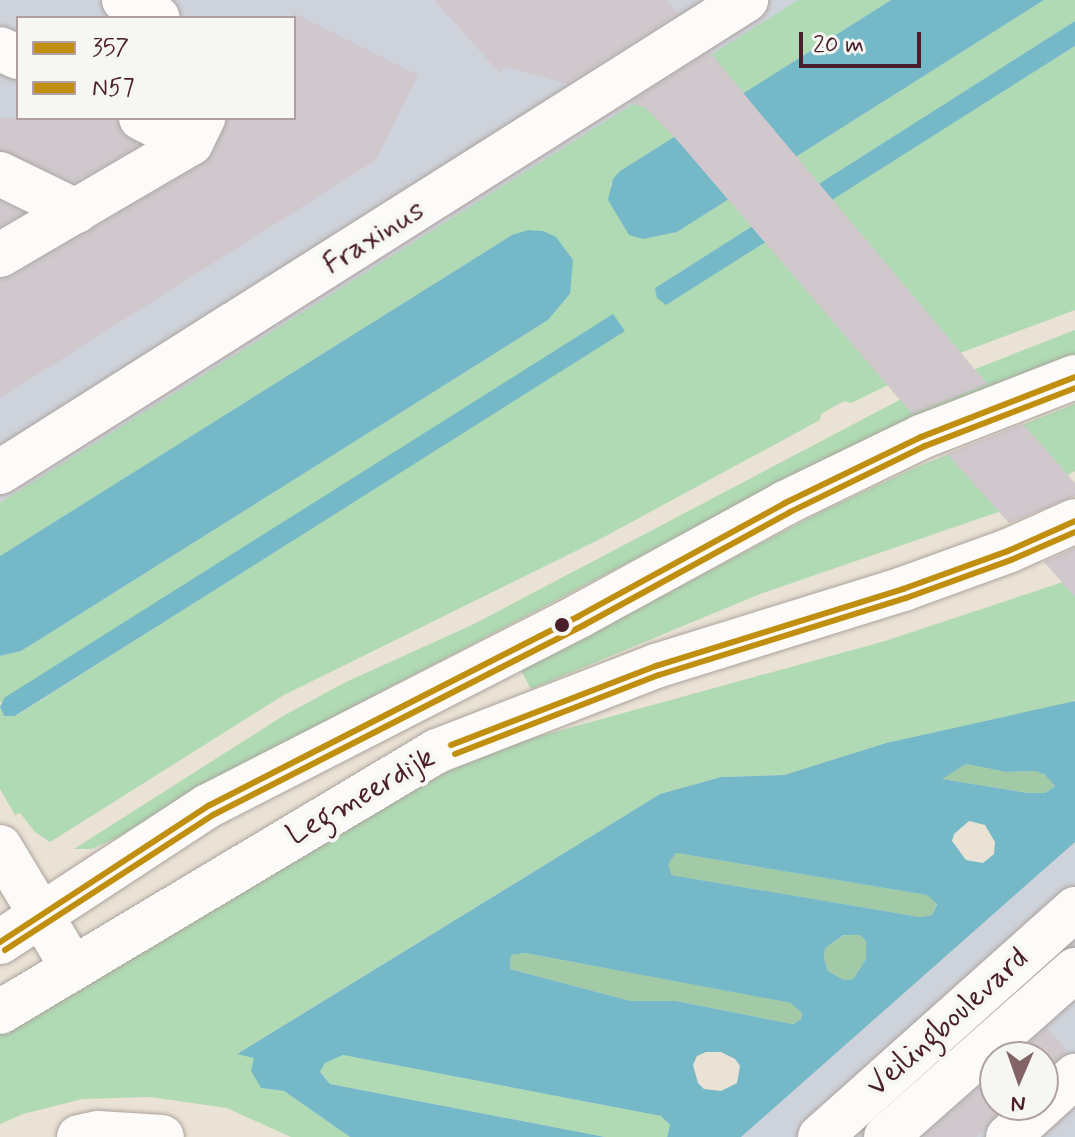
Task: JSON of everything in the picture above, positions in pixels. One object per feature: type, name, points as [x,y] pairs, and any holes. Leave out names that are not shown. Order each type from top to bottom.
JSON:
[{"type":"main road","points":[[124,0],[154,16]]},
{"type":"main road","name":"Fraxinus","points":[[0,472],[746,0]]},
{"type":"main road","points":[[150,120],[197,130]]},
{"type":"main road","points":[[0,255],[76,211],[197,130]]},
{"type":"main road","points":[[0,174],[76,211]]},
{"type":"main road","name":"Legmeerdijk","points":[[0,942],[208,806],[579,616],[785,503],[921,437],[1075,377]]},
{"type":"main road","name":"Legmeerdijk","points":[[0,1012],[437,751],[656,666],[969,566],[1075,521]]},
{"type":"main road","points":[[0,847],[72,967]]},
{"type":"main road","name":"Veilingboulevard","points":[[820,1137],[1075,909]]},
{"type":"main road","points":[[886,1137],[1075,970]]},
{"type":"main road","points":[[1039,1041],[1075,1010]]},
{"type":"main road","points":[[1008,1137],[1075,1076]]},
{"type":"main road","points":[[932,1137],[979,1094]]},
{"type":"main road","points":[[79,1137],[98,1133],[162,1137]]},
{"type":"shaded area","points":[[0,0],[821,0],[0,521]]},
{"type":"shaded area","points":[[1075,804],[1075,1137],[709,1137]]},
{"type":"green space","points":[[798,0],[891,0],[620,171],[610,186],[677,232],[1044,0],[1075,0],[1075,21],[655,288],[816,208],[1075,46],[1075,310],[936,362],[851,403],[844,401],[821,414],[820,420],[604,537],[284,695],[50,842],[35,832],[20,813],[15,815],[0,789],[0,707],[4,716],[16,716],[624,330],[613,315],[0,703],[0,656],[21,651],[548,320],[570,294],[512,235],[0,556],[0,503]]},
{"type":"green space","points":[[1075,330],[1075,355],[1003,383],[795,475],[316,726],[122,842],[119,837],[91,849],[74,849],[283,716],[346,682],[472,625],[909,395]]},
{"type":"green space","points":[[1075,404],[1075,471],[1007,509],[760,594],[531,689],[521,670],[817,514],[919,466]]},
{"type":"green space","points":[[1075,578],[1075,700],[1072,702],[886,743],[784,775],[721,777],[660,794],[238,1053],[254,1058],[261,1088],[284,1091],[350,1137],[291,1137],[227,1108],[150,1097],[82,1099],[23,1114],[0,1124],[0,1030],[151,937],[447,772],[522,741],[885,641]]},
{"type":"green space","points":[[966,764],[1006,772],[1034,771],[1044,774],[1055,786],[1045,793],[1029,793],[941,779]]},
{"type":"green space","points":[[676,853],[928,895],[937,903],[932,915],[920,917],[670,875],[667,864]]},
{"type":"green space","points":[[845,935],[860,935],[866,941],[866,959],[853,979],[844,980],[828,971],[824,960],[825,948]]},
{"type":"green space","points":[[525,953],[792,1003],[802,1013],[801,1019],[793,1024],[676,1001],[631,1001],[510,969],[511,955]]},
{"type":"green space","points":[[343,1055],[661,1116],[670,1125],[667,1137],[605,1137],[330,1084],[320,1072],[325,1063]]},
{"type":"water","points":[[891,0],[1044,0],[677,232],[643,239],[629,235],[608,200],[613,179],[620,171]]},
{"type":"water","points":[[1075,21],[1075,46],[666,305],[657,298],[655,288]]},
{"type":"water","points":[[528,230],[543,231],[556,237],[573,260],[570,294],[548,320],[21,651],[0,656],[0,556],[512,235]]},
{"type":"water","points":[[613,314],[625,331],[15,716],[4,716],[0,707],[4,698]]},
{"type":"water","points":[[1075,701],[1075,842],[741,1137],[667,1137],[670,1125],[661,1116],[343,1055],[325,1063],[320,1072],[330,1084],[605,1137],[350,1137],[284,1091],[261,1088],[251,1071],[254,1058],[237,1054],[660,794],[721,777],[784,775],[886,743]],"holes":[[[966,764],[1006,772],[1034,771],[1044,774],[1055,786],[1045,793],[1029,793],[942,779]],[[969,821],[985,825],[995,842],[994,854],[983,863],[966,860],[952,841],[954,834]],[[676,853],[927,895],[937,904],[932,915],[920,917],[671,875],[668,864]],[[844,935],[860,935],[866,941],[866,959],[853,979],[844,980],[828,971],[824,959],[825,948]],[[525,953],[791,1003],[802,1013],[801,1019],[793,1024],[676,1001],[631,1001],[510,969],[511,955]],[[706,1052],[721,1052],[735,1059],[740,1066],[737,1083],[721,1091],[704,1089],[698,1083],[693,1065],[697,1056]]]},
{"type":"building","points":[[434,0],[667,0],[678,13],[567,84],[506,67],[500,73]]},
{"type":"building","points":[[294,13],[418,75],[376,160],[0,398],[0,280],[13,277],[205,163],[214,154],[227,120],[296,120]]},
{"type":"building","points":[[710,52],[987,384],[912,414],[677,140],[646,108],[630,103]]},
{"type":"building","points":[[0,118],[117,120],[121,132],[139,145],[74,182],[0,149]]},
{"type":"building","points":[[0,202],[23,213],[0,226]]},
{"type":"building","points":[[1023,424],[1075,483],[1075,496],[1009,523],[947,454]]},
{"type":"building","points":[[1075,548],[1075,597],[1044,562]]},
{"type":"building","points":[[1047,1028],[1058,1041],[1032,1041]]},
{"type":"building","points":[[1059,1042],[1068,1052],[1059,1059]]},
{"type":"building","points":[[979,1088],[979,1121],[991,1121],[976,1137],[924,1137]]},
{"type":"transit line","name":"357","points":[[0,942],[208,806],[579,616],[785,503],[921,437],[1075,377]]},
{"type":"transit line","name":"N57","points":[[5,950],[213,815],[584,625],[790,512],[925,446],[1075,388]]},
{"type":"transit line","name":"357","points":[[451,745],[656,666],[903,589],[1008,551],[1075,521]]},
{"type":"transit line","name":"N57","points":[[455,754],[659,675],[906,598],[1011,560],[1075,532]]}]
